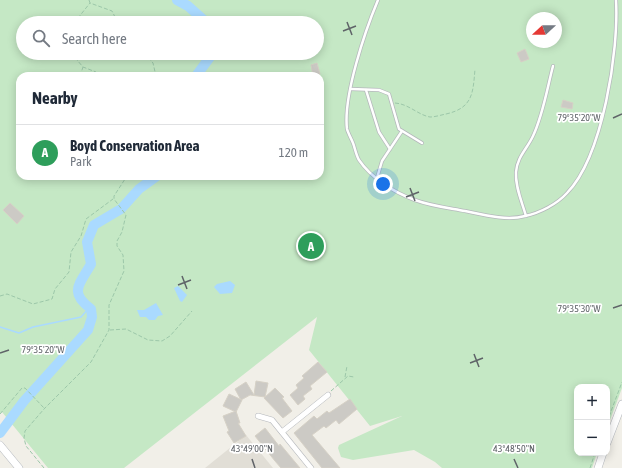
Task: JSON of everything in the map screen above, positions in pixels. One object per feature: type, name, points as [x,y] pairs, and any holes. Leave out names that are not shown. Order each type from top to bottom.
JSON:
[{"type":"main road","points":[[610,435],[622,404]]},
{"type":"main road","points":[[0,445],[18,468]]},
{"type":"main road","points":[[598,468],[603,456]]},
{"type":"street","points":[[282,432],[328,395]]},
{"type":"street","points":[[258,416],[272,420],[311,468]]},
{"type":"lane","points":[[378,0],[360,48],[348,105],[348,129],[359,160],[377,178],[398,193],[416,201],[491,216],[526,216],[543,210],[567,194],[578,179],[590,157],[607,100],[614,65],[616,0]]},
{"type":"lane","points":[[526,216],[516,183],[516,170],[520,154],[533,137],[542,110],[553,66]]},
{"type":"lane","points":[[351,89],[379,90],[389,94],[399,129],[422,144]]},
{"type":"lane","points":[[366,90],[378,132],[390,149]]},
{"type":"lane","points":[[377,178],[382,161],[402,131]]},
{"type":"path","points":[[80,16],[90,3]]},
{"type":"path","points":[[90,3],[112,11],[114,16]]},
{"type":"path","points":[[77,60],[83,67],[96,72]]},
{"type":"path","points":[[150,60],[155,72]]},
{"type":"path","points":[[81,72],[83,67]]},
{"type":"path","points":[[392,103],[403,104],[430,117],[457,111],[467,104],[473,93],[475,69]]},
{"type":"path","points":[[0,296],[7,294],[33,304],[52,299],[55,289],[69,272],[71,252],[81,236],[86,219],[114,199],[115,194],[124,180]]},
{"type":"path","points":[[44,468],[26,446],[24,438],[25,432],[28,426],[44,409],[91,362],[109,330],[109,305],[124,271],[123,255],[117,246],[117,241],[122,232],[126,215],[114,199]]},
{"type":"path","points":[[109,330],[126,329],[148,340],[162,341],[170,336],[192,311]]},
{"type":"path","points":[[345,378],[347,366]]},
{"type":"path","points":[[328,395],[345,378],[348,376],[354,377]]},
{"type":"path","points":[[608,420],[622,382]]},
{"type":"path","points":[[0,414],[22,388],[25,388],[44,409]]},
{"type":"path","points":[[590,468],[594,456]]},
{"type":"shaded area","points":[[246,435],[273,468],[205,468]]},
{"type":"green space","points":[[0,0],[622,0],[622,388],[610,420],[610,384],[574,384],[574,456],[596,456],[592,468],[442,468],[435,462],[414,450],[353,460],[341,457],[338,448],[339,445],[402,416],[370,426],[309,350],[317,317],[124,468],[48,468],[2,412],[0,413]]},
{"type":"water","points":[[230,281],[235,285],[232,293],[220,294],[214,287],[217,284]]},
{"type":"water","points":[[178,286],[187,295],[182,302],[180,301],[174,288]]},
{"type":"water","points":[[156,303],[163,315],[158,316],[155,320],[140,317],[137,310],[144,310]]},
{"type":"building","points":[[525,49],[529,59],[521,62],[517,53]]},
{"type":"building","points":[[317,63],[319,72],[312,72],[311,65]]},
{"type":"building","points":[[563,100],[573,103],[572,109],[561,107]]},
{"type":"building","points":[[10,203],[24,216],[17,224],[3,210]]},
{"type":"building","points":[[318,362],[327,372],[310,386],[312,389],[303,396],[305,399],[298,405],[290,395],[298,388],[296,385],[304,378],[302,376]]},
{"type":"building","points":[[256,381],[268,383],[265,397],[250,395],[241,400],[235,389],[246,382],[254,395]]},
{"type":"building","points":[[275,388],[284,397],[282,398],[292,411],[283,418],[264,398]]},
{"type":"building","points":[[229,394],[242,400],[236,412],[223,406]]},
{"type":"building","points":[[350,399],[357,409],[339,424],[336,420],[326,428],[324,426],[312,435],[340,468],[322,468],[294,433],[314,416],[317,419],[327,411],[329,413]]},
{"type":"building","points":[[236,411],[240,423],[238,423],[246,436],[234,443],[227,432],[229,431],[223,416]]},
{"type":"building","points":[[265,428],[279,446],[280,444],[300,468],[281,468],[255,436]]},
{"type":"waterway","points":[[177,0],[188,6],[199,16]]},
{"type":"waterway","points":[[199,72],[208,60]]},
{"type":"waterway","points":[[0,433],[24,401],[88,330],[92,317],[91,309],[80,298],[78,288],[91,264],[87,242],[94,225],[121,209],[139,189],[151,180]]},
{"type":"waterway","points":[[0,327],[19,333],[33,327],[81,317],[89,308]]},
{"type":"place","name":"Boyd Conservation Area","points":[[311,246]]}]
